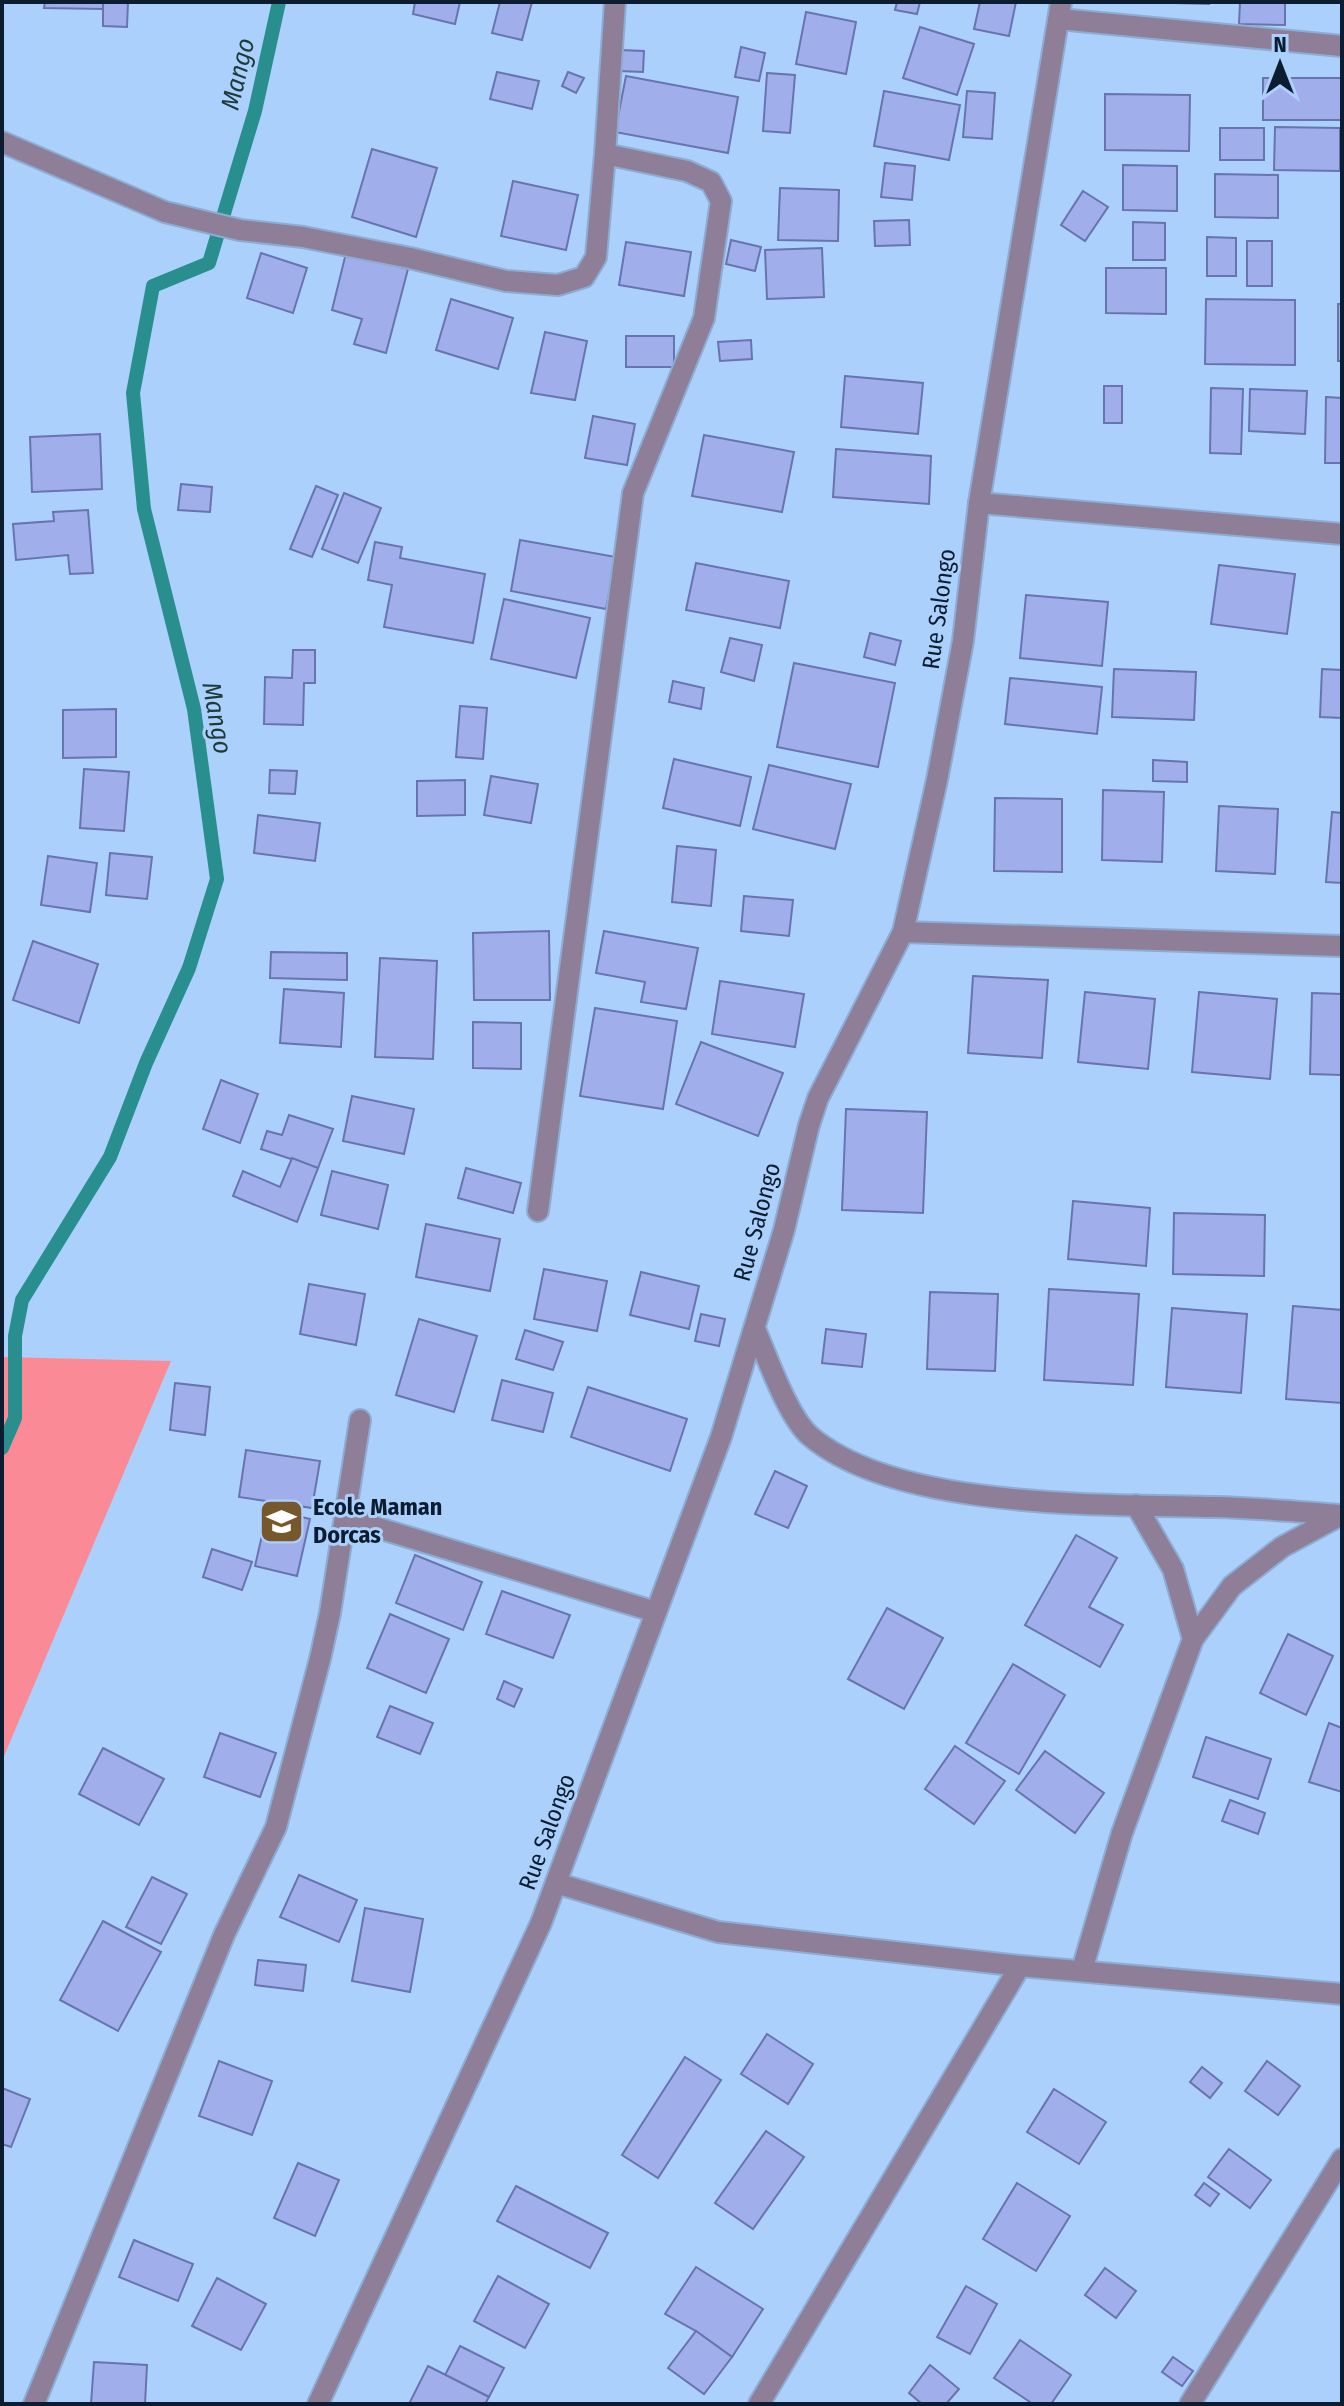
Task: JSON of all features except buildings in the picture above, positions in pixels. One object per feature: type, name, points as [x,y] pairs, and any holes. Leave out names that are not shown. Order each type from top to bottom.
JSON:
[{"type":"street","points":[[2,142],[165,212],[240,230],[303,237],[410,258],[506,281],[558,285],[584,277],[596,257],[615,2]]},
{"type":"street","points":[[1060,11],[1342,46]]},
{"type":"street","name":"Rue Salongo","points":[[318,2404],[534,1937],[556,1883],[721,1437],[784,1230],[818,1098],[903,932],[937,780],[963,641],[979,503],[1060,11]]},
{"type":"street","points":[[538,1211],[633,493],[704,318],[721,201],[711,182],[687,171],[605,154]]},
{"type":"street","points":[[979,503],[1342,534]]},
{"type":"street","points":[[903,932],[1342,946]]},
{"type":"street","points":[[755,1329],[783,1395],[807,1434],[835,1454],[877,1472],[943,1491],[1020,1499],[1341,1515]]},
{"type":"street","points":[[34,2404],[224,1935],[276,1827],[320,1659],[360,1420]]},
{"type":"street","points":[[1136,1505],[1173,1569],[1193,1639]]},
{"type":"street","points":[[1082,1970],[1122,1833],[1193,1639],[1232,1586],[1282,1547],[1341,1515]]},
{"type":"street","points":[[345,1518],[656,1612]]},
{"type":"street","points":[[556,1883],[718,1932],[1020,1966],[1342,1994]]},
{"type":"street","points":[[759,2404],[1020,1966]]},
{"type":"street","points":[[1190,2404],[1342,2159]]},
{"type":"shaded area","points":[[2,1357],[171,1361],[2,1761]]},
{"type":"waterway","name":"Mango","points":[[2,1448],[15,1418],[15,1336],[22,1300],[110,1157],[146,1063],[189,968],[217,879],[194,709],[144,509],[133,393],[153,286],[209,263],[255,111],[279,2]]},
{"type":"place","name":"Ecole Maman Dorcas","points":[[282,1521]]}]
